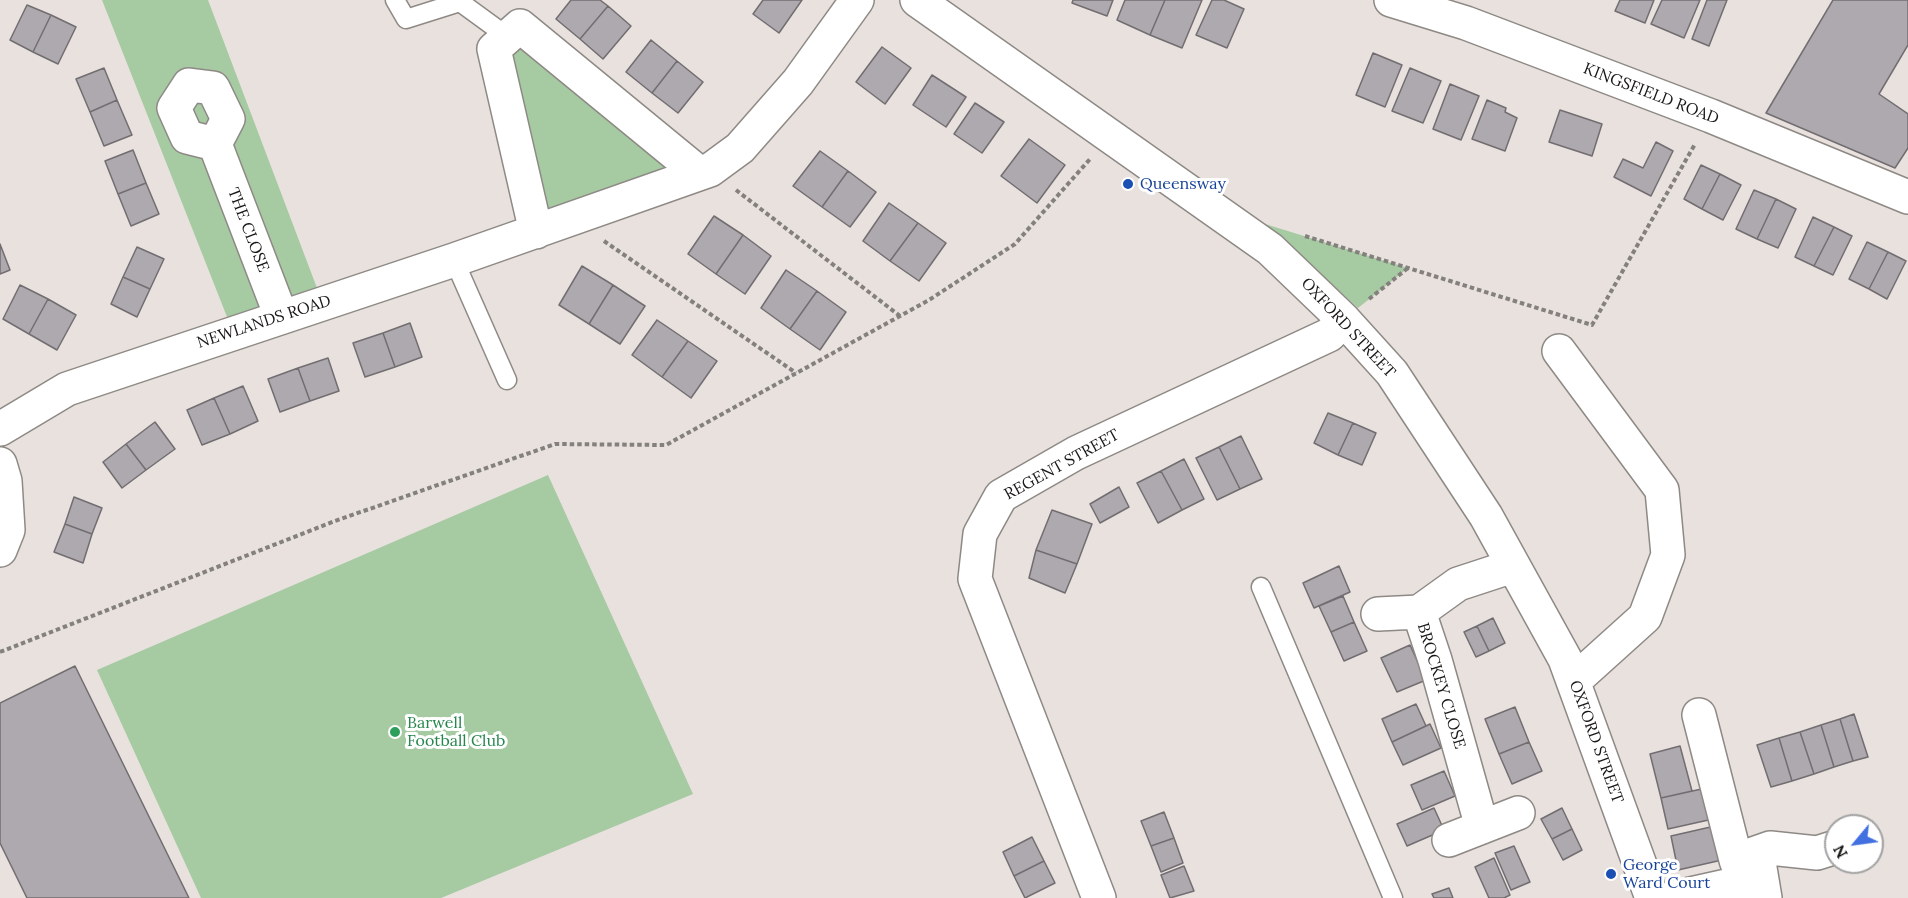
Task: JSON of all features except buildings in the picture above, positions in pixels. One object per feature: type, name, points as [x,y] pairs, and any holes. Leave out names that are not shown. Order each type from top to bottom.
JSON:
[{"type":"street","name":"NEWLANDS ROAD","points":[[0,429],[67,389],[454,260],[705,172],[740,148],[798,82],[857,0]]},
{"type":"street","name":"KINGSFIELD ROAD","points":[[1391,0],[1466,23],[1711,116],[1908,198]]},
{"type":"street","name":"OXFORD STREET","points":[[930,4],[1355,311],[1392,373],[1486,516],[1574,681],[1652,898]]},
{"type":"street","points":[[536,232],[494,49],[520,26],[705,172]]},
{"type":"street","name":"THE CLOSE","points":[[215,144],[281,316]]},
{"type":"street","name":"REGENT STREET","points":[[1099,898],[975,579],[980,534],[1001,496],[1076,453],[1329,335],[1355,311]]},
{"type":"street","points":[[1558,351],[1662,490],[1668,555],[1645,617],[1574,681]]},
{"type":"street","points":[[0,464],[5,481],[8,530],[0,550]]},
{"type":"street","name":"BROCKEY CLOSE","points":[[1482,827],[1435,660],[1419,612],[1458,584],[1513,566]]},
{"type":"street","points":[[1378,614],[1419,612]]},
{"type":"street","points":[[1672,898],[1744,882],[1736,860],[1699,715]]},
{"type":"street","points":[[1449,840],[1518,813]]},
{"type":"street","points":[[1736,860],[1770,848],[1817,853],[1824,851]]},
{"type":"street","points":[[1736,860],[1760,868],[1765,898]]},
{"type":"lane","points":[[395,0],[406,19],[460,2],[508,37]]},
{"type":"lane","points":[[454,260],[507,380]]},
{"type":"lane","points":[[1261,587],[1393,898]]},
{"type":"path","points":[[1298,234],[1592,325],[1711,116]]},
{"type":"path","points":[[0,652],[335,521],[555,444],[666,446],[900,316],[1015,244],[1110,136]]},
{"type":"path","points":[[705,172],[900,316]]},
{"type":"path","points":[[573,219],[796,373]]},
{"type":"path","points":[[1355,311],[1408,268]]},
{"type":"green space","points":[[102,0],[208,0],[320,296],[233,332]]},
{"type":"green space","points":[[520,26],[710,170],[536,232],[494,49]]},
{"type":"green space","points":[[1265,224],[1408,268],[1358,308]]},
{"type":"green space","name":"Barwell Football Club","points":[[548,475],[693,794],[441,898],[201,898],[97,670]]},
{"type":"place","name":"Queensway","points":[[1128,184]]},
{"type":"place","name":"Barwell Football Club","points":[[395,732]]},
{"type":"place","name":"George Ward Court","points":[[1611,874]]}]
